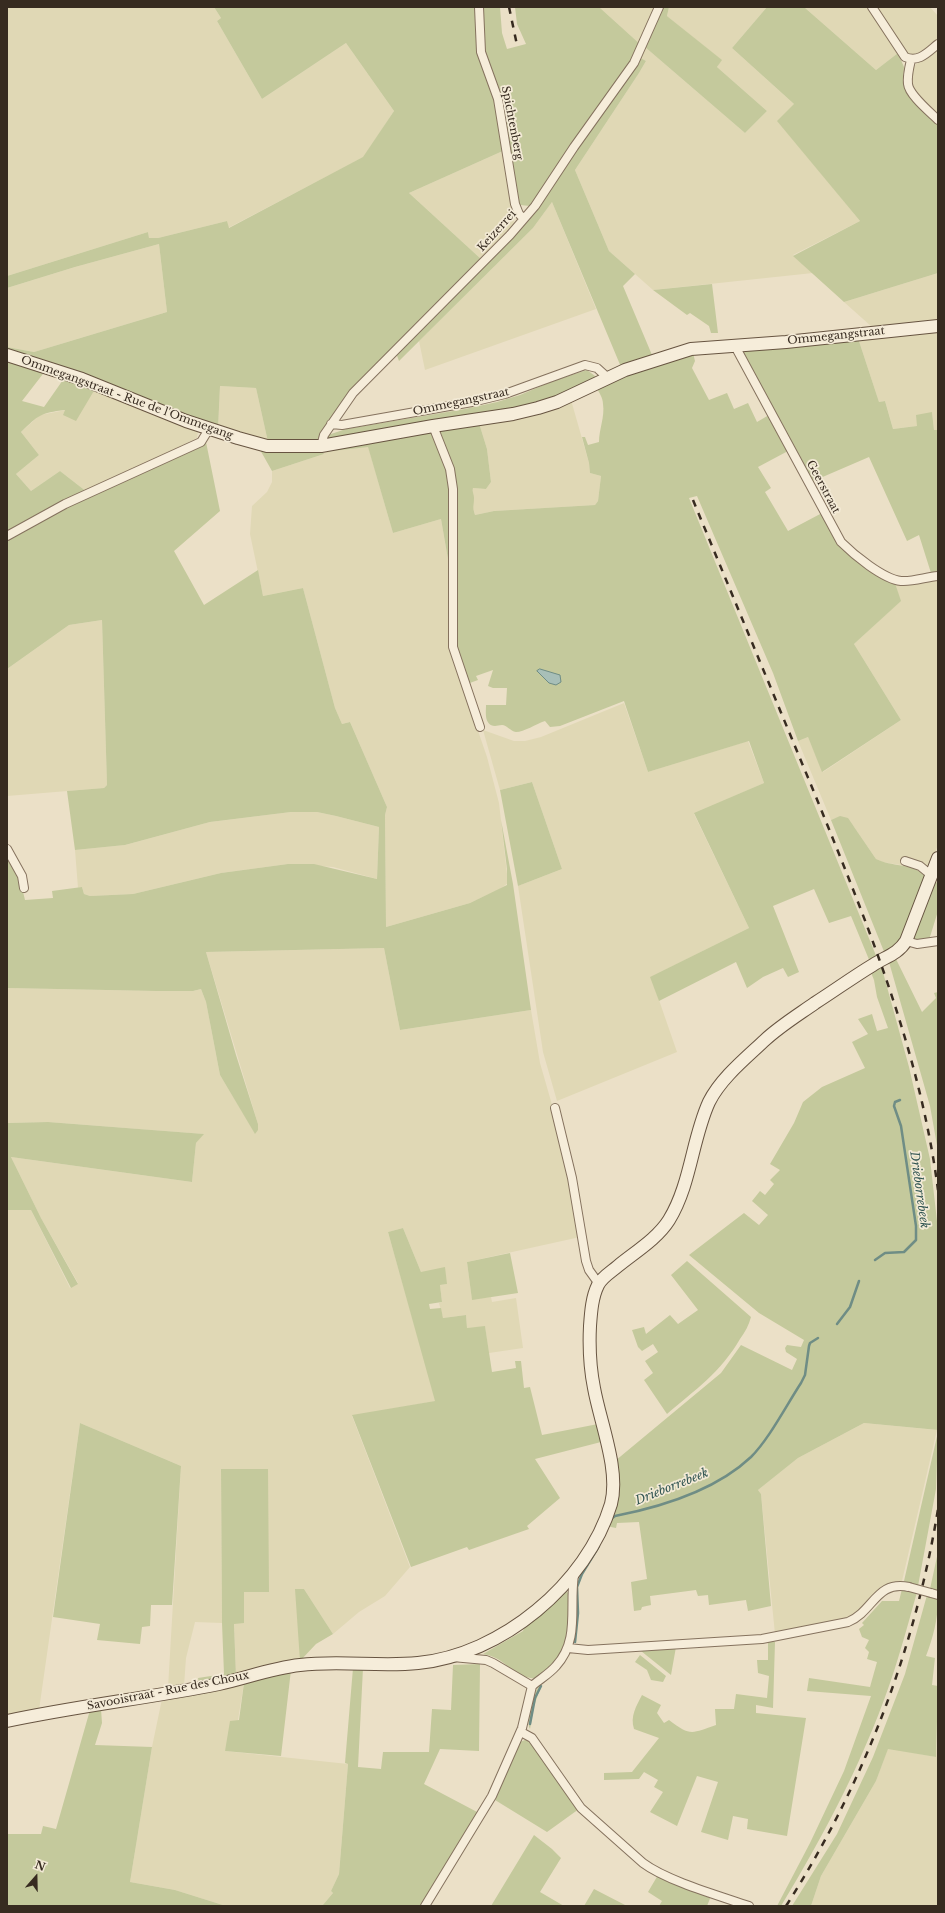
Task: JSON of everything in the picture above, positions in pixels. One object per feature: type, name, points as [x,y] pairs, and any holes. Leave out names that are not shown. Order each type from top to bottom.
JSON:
[{"type":"main road","name":"Ommegangstraat","points":[[735,346],[938,326]]},
{"type":"main road","name":"Ommegangstraat - Rue de l'Ommegang","points":[[7,355],[82,379],[209,429],[267,446],[321,446],[433,426],[507,415],[538,408],[575,394],[608,378],[669,355],[690,349],[735,346]]},
{"type":"main road","name":"Savooistraat - Rue des Choux","points":[[7,1720],[221,1684],[302,1664],[420,1663],[474,1648],[521,1623],[544,1604],[574,1575],[599,1534],[610,1506],[613,1487],[611,1463],[591,1366],[591,1315],[594,1298],[599,1284],[608,1273],[656,1236],[668,1221],[680,1196],[708,1104],[716,1089],[740,1063],[778,1029],[874,964],[900,950],[906,941],[938,858]]},
{"type":"street","name":"Spichtenberg","points":[[479,7],[481,52],[498,99],[515,204],[519,214],[524,218]]},
{"type":"street","name":"Keizerrei","points":[[321,446],[324,435],[353,393],[510,235],[535,206],[574,147],[634,63],[659,7]]},
{"type":"street","points":[[872,7],[905,57],[911,60],[919,59],[938,44]]},
{"type":"street","points":[[911,60],[908,86],[912,94],[938,120]]},
{"type":"street","name":"Geerstraat","points":[[735,346],[841,542],[864,561],[893,579],[903,581],[938,576]]},
{"type":"street","name":"Ommegangstraat","points":[[331,424],[342,425],[472,402],[505,394],[585,365],[597,368],[608,378]]},
{"type":"street","points":[[433,426],[450,469],[453,489],[453,647],[480,727]]},
{"type":"street","points":[[7,536],[65,504],[201,442],[209,429]]},
{"type":"street","points":[[7,849],[22,876],[24,888]]},
{"type":"street","points":[[905,861],[920,866],[931,875]]},
{"type":"street","points":[[906,941],[917,944],[938,940]]},
{"type":"street","points":[[555,1108],[572,1178],[586,1261],[589,1270],[599,1284]]},
{"type":"street","name":"Savooistraat - Rue des Choux","points":[[449,1656],[469,1660],[486,1660],[501,1667],[532,1686],[557,1665],[568,1648],[572,1629],[574,1575]]},
{"type":"street","points":[[568,1648],[588,1650],[762,1639],[848,1622],[860,1614],[888,1588],[893,1586],[909,1587],[935,1594]]},
{"type":"street","points":[[424,1906],[487,1806],[521,1732],[532,1686]]},
{"type":"street","points":[[521,1732],[532,1738],[581,1808],[643,1863],[651,1869],[676,1880],[749,1906]]},
{"type":"shaded area","points":[[7,7],[214,7],[221,18],[217,21],[262,99],[346,43],[394,111],[364,157],[228,228],[227,221],[158,238],[149,238],[148,232],[7,276]]},
{"type":"shaded area","points":[[599,7],[658,7],[641,45]]},
{"type":"shaded area","points":[[669,7],[767,7],[732,48],[795,105],[778,121],[860,221],[793,255],[813,273],[653,290],[609,251],[575,170],[646,61],[639,57],[645,47],[745,133],[767,111],[717,67],[721,60],[667,16]]},
{"type":"shaded area","points":[[804,7],[869,7],[898,53],[876,70]]},
{"type":"shaded area","points":[[876,7],[930,7],[938,16],[938,42],[920,54],[913,56],[906,54]]},
{"type":"shaded area","points":[[938,48],[938,115],[921,99],[911,86],[911,80],[913,68],[917,63]]},
{"type":"shaded area","points":[[505,150],[514,223],[511,229],[481,259],[409,193]]},
{"type":"shaded area","points":[[552,202],[596,309],[425,370],[419,341],[533,228]]},
{"type":"shaded area","points":[[159,244],[167,312],[34,352],[7,347],[7,288],[75,267]]},
{"type":"shaded area","points":[[938,273],[938,322],[872,327],[844,302]]},
{"type":"shaded area","points":[[938,330],[938,430],[934,430],[932,412],[917,426],[893,429],[885,401],[879,402],[857,335]]},
{"type":"shaded area","points":[[220,386],[256,388],[268,442],[218,429]]},
{"type":"shaded area","points":[[95,389],[198,431],[197,438],[87,492],[60,471],[31,491],[16,474],[39,455],[21,432],[40,415],[66,410],[63,415]]},
{"type":"shaded area","points":[[571,400],[589,463],[590,473],[601,476],[598,501],[595,505],[494,511],[475,515],[472,504],[473,488],[486,489],[491,482],[487,449],[479,423]]},
{"type":"shaded area","points":[[368,446],[393,533],[441,519],[449,565],[465,693],[487,757],[499,803],[508,883],[500,889],[470,903],[386,927],[385,815],[387,807],[350,722],[342,724],[335,708],[303,588],[263,596],[250,534],[252,506],[267,492],[272,482],[272,471],[324,454],[323,452]]},
{"type":"shaded area","points":[[938,578],[938,845],[925,878],[907,866],[882,862],[876,859],[854,827],[836,818],[831,820],[798,741],[808,737],[823,772],[901,720],[854,644],[900,601],[895,583]]},
{"type":"shaded area","points":[[102,620],[107,785],[104,788],[7,796],[7,669],[69,625]]},
{"type":"shaded area","points":[[624,703],[648,772],[748,741],[764,783],[694,814],[749,928],[651,977],[677,1052],[557,1101],[543,1052],[518,886],[562,869],[532,782],[500,790],[483,730],[514,741],[525,741],[541,737]]},
{"type":"shaded area","points":[[291,812],[317,812],[379,827],[377,879],[333,867],[288,864],[221,873],[133,894],[90,896],[84,894],[82,887],[78,888],[75,850],[125,845],[210,822]]},
{"type":"shaded area","points":[[384,948],[400,1030],[531,1010],[540,1063],[559,1129],[580,1237],[467,1262],[472,1299],[491,1297],[492,1302],[516,1298],[523,1348],[489,1353],[485,1327],[467,1328],[466,1315],[443,1318],[439,1303],[442,1302],[440,1285],[447,1284],[421,1272],[403,1228],[388,1232],[436,1401],[352,1416],[410,1567],[385,1596],[359,1612],[333,1634],[304,1589],[300,1661],[236,1676],[234,1623],[244,1623],[244,1592],[268,1592],[221,1470],[222,1623],[195,1622],[186,1658],[184,1686],[168,1688],[181,1466],[80,1423],[39,1710],[7,1716],[7,1210],[31,1210],[70,1288],[78,1283],[41,1218],[11,1157],[192,1182],[196,1143],[203,1134],[48,1122],[7,1123],[7,988],[156,991],[193,991],[201,989],[206,1002],[220,1075],[255,1133],[258,1124],[206,952]]},
{"type":"shaded area","points":[[864,1423],[937,1430],[902,1581],[891,1583],[850,1618],[775,1634],[761,1494],[758,1490],[798,1458]]},
{"type":"shaded area","points":[[244,1683],[238,1720],[225,1751],[348,1764],[339,1874],[331,1891],[333,1893],[322,1906],[226,1906],[175,1890],[130,1882],[152,1747],[162,1699]]},
{"type":"shaded area","points":[[938,1732],[938,1906],[811,1906],[821,1876],[876,1781],[888,1748],[936,1757]]},
{"type":"green space","points":[[214,7],[476,7],[505,150],[409,193],[481,259],[344,401],[317,440],[268,442],[256,388],[220,386],[218,429],[7,351],[7,347],[34,352],[167,312],[159,244],[75,267],[7,288],[7,276],[148,232],[149,238],[158,238],[227,221],[229,228],[363,157],[394,111],[346,43],[262,99],[217,21],[221,18]]},
{"type":"green space","points":[[483,7],[500,7],[502,33],[507,49],[526,44],[517,24],[515,7],[599,7],[641,45],[629,67],[530,206],[520,205],[517,197],[498,86],[484,50]]},
{"type":"green space","points":[[661,7],[669,7],[667,16],[722,60],[717,67],[767,111],[745,133],[645,47]]},
{"type":"green space","points":[[767,7],[804,7],[876,70],[898,53],[904,67],[903,81],[907,94],[938,124],[938,273],[844,302],[793,256],[860,221],[777,121],[794,104],[732,48]]},
{"type":"green space","points":[[639,57],[646,61],[575,170],[609,251],[635,274],[623,286],[652,355],[621,367],[552,202],[533,228],[399,361],[396,353],[525,222]]},
{"type":"green space","points":[[712,284],[718,333],[711,333],[709,326],[690,313],[687,315],[653,290]]},
{"type":"green space","points":[[857,335],[879,402],[885,401],[893,429],[917,426],[916,415],[932,412],[934,430],[938,430],[938,573],[931,573],[919,535],[907,541],[869,457],[811,482],[739,348]]},
{"type":"green space","points":[[693,353],[695,361],[692,368],[709,400],[727,393],[734,409],[748,403],[757,422],[769,415],[788,451],[758,467],[771,488],[765,492],[788,531],[822,513],[835,540],[849,553],[895,583],[901,601],[854,644],[901,720],[822,772],[808,737],[798,741],[773,673],[697,496],[689,498],[877,958],[870,962],[851,916],[829,923],[814,889],[773,906],[799,972],[788,977],[783,968],[763,977],[747,988],[736,962],[659,1001],[650,977],[749,928],[694,813],[764,783],[749,741],[648,772],[624,701],[560,726],[550,727],[545,721],[516,732],[504,725],[491,725],[486,718],[486,705],[506,705],[507,688],[493,688],[488,686],[493,670],[476,676],[478,680],[467,684],[456,642],[457,586],[450,477],[449,565],[441,519],[393,533],[368,447],[323,452],[324,454],[272,471],[259,448],[430,432],[438,441],[443,439],[439,428],[479,423],[487,449],[491,482],[486,489],[473,488],[473,508],[475,515],[494,511],[595,505],[598,501],[601,476],[590,473],[582,437],[585,437],[588,445],[599,442],[603,409],[601,395],[596,387],[639,368]]},
{"type":"green space","points":[[7,359],[46,370],[22,401],[44,407],[65,377],[95,389],[76,421],[63,415],[65,410],[50,412],[36,418],[21,432],[39,455],[16,474],[31,491],[60,471],[87,492],[7,533]]},
{"type":"green space","points":[[587,370],[595,376],[594,380],[535,405],[328,439],[328,435],[346,429],[465,409],[497,402]]},
{"type":"green space","points":[[206,442],[220,511],[174,551],[204,605],[258,570],[263,596],[303,588],[335,708],[342,724],[350,722],[387,807],[385,815],[386,927],[470,903],[507,885],[507,869],[501,820],[513,884],[531,1010],[400,1030],[384,948],[206,952],[258,1124],[258,1130],[255,1134],[220,1075],[206,1002],[201,989],[193,991],[156,991],[7,988],[7,854],[19,875],[25,900],[53,898],[52,891],[82,887],[84,894],[90,896],[133,894],[221,873],[288,864],[314,864],[377,879],[379,827],[317,812],[291,812],[210,822],[125,845],[75,850],[67,791],[104,788],[107,785],[102,620],[69,625],[7,669],[7,539],[93,494]]},
{"type":"green space","points":[[532,782],[562,869],[518,886],[500,790]]},
{"type":"green space","points":[[840,816],[848,818],[876,859],[919,871],[925,878],[901,942],[885,954],[831,820]]},
{"type":"green space","points":[[933,881],[938,883],[938,911],[929,940],[919,941],[912,939]]},
{"type":"green space","points":[[896,959],[922,1012],[936,998],[934,993],[938,992],[938,1151],[930,1106],[889,962]]},
{"type":"green space","points":[[881,965],[909,1067],[930,1159],[938,1230],[938,1430],[864,1423],[798,1458],[758,1490],[761,1494],[771,1606],[748,1611],[746,1600],[709,1605],[708,1595],[698,1596],[696,1590],[650,1596],[651,1605],[642,1607],[641,1610],[634,1611],[631,1582],[647,1579],[639,1522],[617,1523],[616,1528],[606,1526],[618,1499],[619,1491],[615,1461],[721,1373],[741,1345],[792,1370],[797,1359],[786,1352],[785,1348],[787,1345],[801,1347],[804,1340],[759,1313],[689,1255],[744,1213],[759,1225],[768,1215],[752,1201],[760,1191],[765,1195],[774,1184],[770,1180],[780,1170],[770,1164],[794,1123],[803,1102],[822,1087],[865,1068],[852,1042],[868,1034],[858,1019],[872,1014],[877,1031],[888,1028],[877,997],[874,980],[870,970]]},
{"type":"green space","points":[[48,1122],[204,1134],[196,1143],[192,1182],[11,1157],[41,1218],[78,1284],[71,1288],[31,1210],[7,1210],[7,1123]]},
{"type":"green space","points":[[403,1228],[421,1272],[445,1267],[447,1284],[440,1285],[442,1302],[429,1304],[430,1309],[441,1308],[443,1318],[466,1315],[467,1328],[485,1326],[492,1372],[516,1368],[515,1361],[521,1361],[524,1388],[530,1387],[542,1435],[598,1424],[601,1442],[535,1459],[560,1498],[527,1526],[529,1529],[469,1550],[467,1547],[411,1567],[352,1415],[435,1401],[388,1232]]},
{"type":"green space","points":[[510,1253],[518,1293],[472,1300],[467,1262]]},
{"type":"green space","points":[[687,1261],[751,1317],[745,1331],[725,1361],[707,1380],[667,1414],[644,1380],[653,1373],[645,1361],[658,1352],[653,1344],[642,1351],[638,1347],[632,1330],[644,1327],[646,1334],[670,1315],[678,1324],[698,1310],[671,1275]]},
{"type":"green space","points":[[80,1423],[181,1466],[172,1605],[151,1605],[150,1626],[142,1627],[140,1644],[97,1640],[100,1624],[53,1617]]},
{"type":"green space","points":[[938,1432],[936,1489],[918,1586],[904,1581]]},
{"type":"green space","points":[[221,1469],[268,1469],[269,1592],[244,1592],[244,1623],[234,1624],[236,1676],[199,1684],[198,1678],[224,1674],[222,1623]]},
{"type":"green space","points":[[938,1552],[938,1591],[930,1589]]},
{"type":"green space","points":[[295,1589],[304,1589],[333,1634],[316,1644],[300,1661]]},
{"type":"green space","points":[[902,1589],[917,1592],[895,1668],[872,1730],[845,1790],[814,1849],[781,1906],[777,1906],[810,1843],[844,1771],[871,1696],[807,1691],[809,1678],[870,1687],[877,1662],[867,1659],[869,1652],[865,1648],[869,1640],[862,1637],[859,1629],[864,1625],[862,1623],[882,1601],[899,1601]]},
{"type":"green space","points":[[566,1592],[570,1593],[570,1615],[567,1634],[555,1662],[542,1674],[535,1678],[520,1675],[496,1658],[483,1654],[523,1631],[525,1626]]},
{"type":"green space","points":[[927,1595],[938,1599],[935,1628],[926,1656],[935,1658],[932,1685],[938,1686],[936,1757],[888,1749],[876,1781],[821,1876],[811,1906],[792,1906],[837,1834],[873,1757],[905,1674]]},
{"type":"green space","points":[[768,1641],[775,1642],[773,1708],[756,1705],[756,1713],[806,1718],[787,1836],[747,1829],[748,1819],[733,1816],[728,1840],[701,1832],[718,1782],[697,1776],[677,1826],[650,1812],[663,1792],[654,1787],[658,1780],[644,1772],[639,1779],[604,1780],[604,1773],[632,1772],[659,1738],[634,1729],[633,1716],[642,1695],[661,1705],[657,1713],[664,1723],[669,1720],[682,1729],[692,1732],[716,1725],[715,1709],[734,1709],[736,1694],[767,1698],[769,1676],[758,1673],[757,1660],[768,1660]]},
{"type":"green space","points":[[676,1647],[671,1675],[641,1651]]},
{"type":"green space","points":[[640,1655],[666,1676],[663,1682],[651,1680],[647,1670],[635,1662]]},
{"type":"green space","points":[[480,1664],[479,1751],[440,1749],[424,1784],[479,1813],[420,1906],[322,1906],[333,1893],[331,1891],[339,1874],[348,1764],[345,1763],[353,1668],[363,1668],[358,1767],[381,1769],[383,1752],[429,1752],[432,1709],[451,1710],[453,1665]]},
{"type":"green space","points":[[291,1670],[281,1756],[225,1751],[230,1721],[239,1720],[244,1683]]},
{"type":"green space","points":[[540,1685],[530,1729],[528,1719],[530,1706],[537,1688]]},
{"type":"green space","points":[[101,1709],[102,1723],[95,1745],[152,1747],[130,1882],[175,1890],[226,1906],[7,1906],[7,1834],[41,1834],[43,1826],[56,1829],[90,1710]]},
{"type":"green space","points":[[529,1740],[579,1809],[547,1832],[495,1800],[520,1742]]},
{"type":"green space","points":[[534,1835],[561,1858],[540,1892],[564,1906],[491,1906]]},
{"type":"green space","points":[[658,1875],[711,1896],[707,1906],[659,1906],[662,1901],[648,1892]]},
{"type":"green space","points":[[594,1889],[627,1906],[584,1906]]},
{"type":"water","points":[[540,669],[560,675],[561,682],[556,685],[549,683],[537,671]]},
{"type":"waterway","name":"Drieborrebeek","points":[[875,1260],[885,1253],[904,1252],[916,1240],[916,1226],[901,1126],[894,1106],[895,1102],[900,1100]]},
{"type":"waterway","name":"Drieborrebeek","points":[[837,1324],[850,1307],[859,1281]]},
{"type":"waterway","name":"Drieborrebeek","points":[[611,1519],[615,1516],[651,1508],[687,1496],[721,1479],[737,1469],[751,1457],[771,1432],[801,1383],[805,1375],[810,1343],[818,1338]]},
{"type":"waterway","name":"Drieborrebeek","points":[[575,1642],[578,1613],[577,1587],[582,1574],[599,1546]]},
{"type":"waterway","name":"Drieborrebeek","points":[[530,1724],[535,1698],[541,1686]]},
{"type":"railway","points":[[509,7],[517,45]]},
{"type":"railway","points":[[693,500],[816,797],[873,941],[890,990],[919,1088],[930,1139],[938,1190]]},
{"type":"railway","points":[[786,1906],[814,1860],[839,1813],[862,1765],[882,1715],[900,1665],[915,1614],[928,1562],[938,1509]]}]
